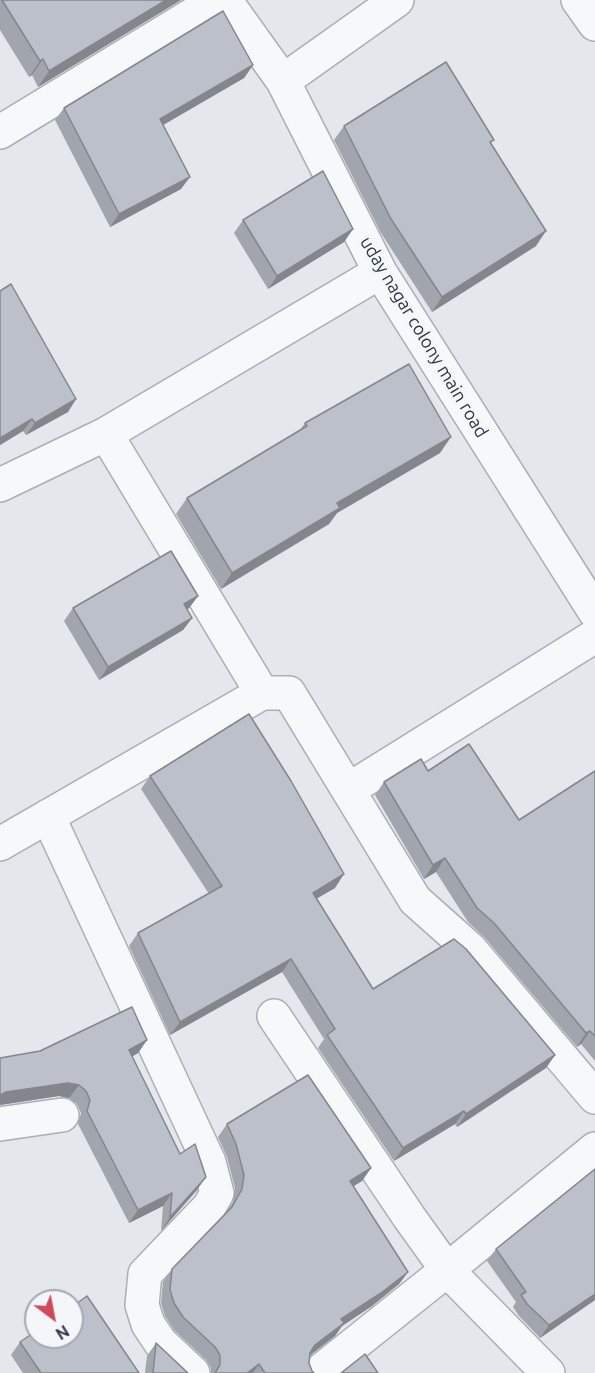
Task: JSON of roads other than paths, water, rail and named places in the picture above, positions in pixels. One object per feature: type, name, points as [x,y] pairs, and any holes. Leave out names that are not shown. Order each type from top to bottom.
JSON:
[{"type":"street","points":[[0,132],[217,0]]},
{"type":"street","name":"uday nagar colony main road","points":[[225,0],[283,81],[380,272],[595,612]]},
{"type":"street","points":[[283,81],[397,0]]},
{"type":"street","points":[[578,0],[595,24]]},
{"type":"street","points":[[0,485],[106,434],[380,272]]},
{"type":"street","points":[[106,434],[262,693]]},
{"type":"street","points":[[348,790],[595,636]]},
{"type":"street","points":[[0,844],[262,693],[289,693],[415,900],[470,949],[595,1098]]},
{"type":"street","points":[[48,816],[208,1162],[217,1193],[209,1207],[145,1274],[142,1305],[148,1324],[160,1342],[193,1373]]},
{"type":"street","points":[[274,1016],[447,1270],[548,1373]]},
{"type":"street","points":[[0,1124],[63,1115]]},
{"type":"street","points":[[318,1373],[595,1149]]}]
